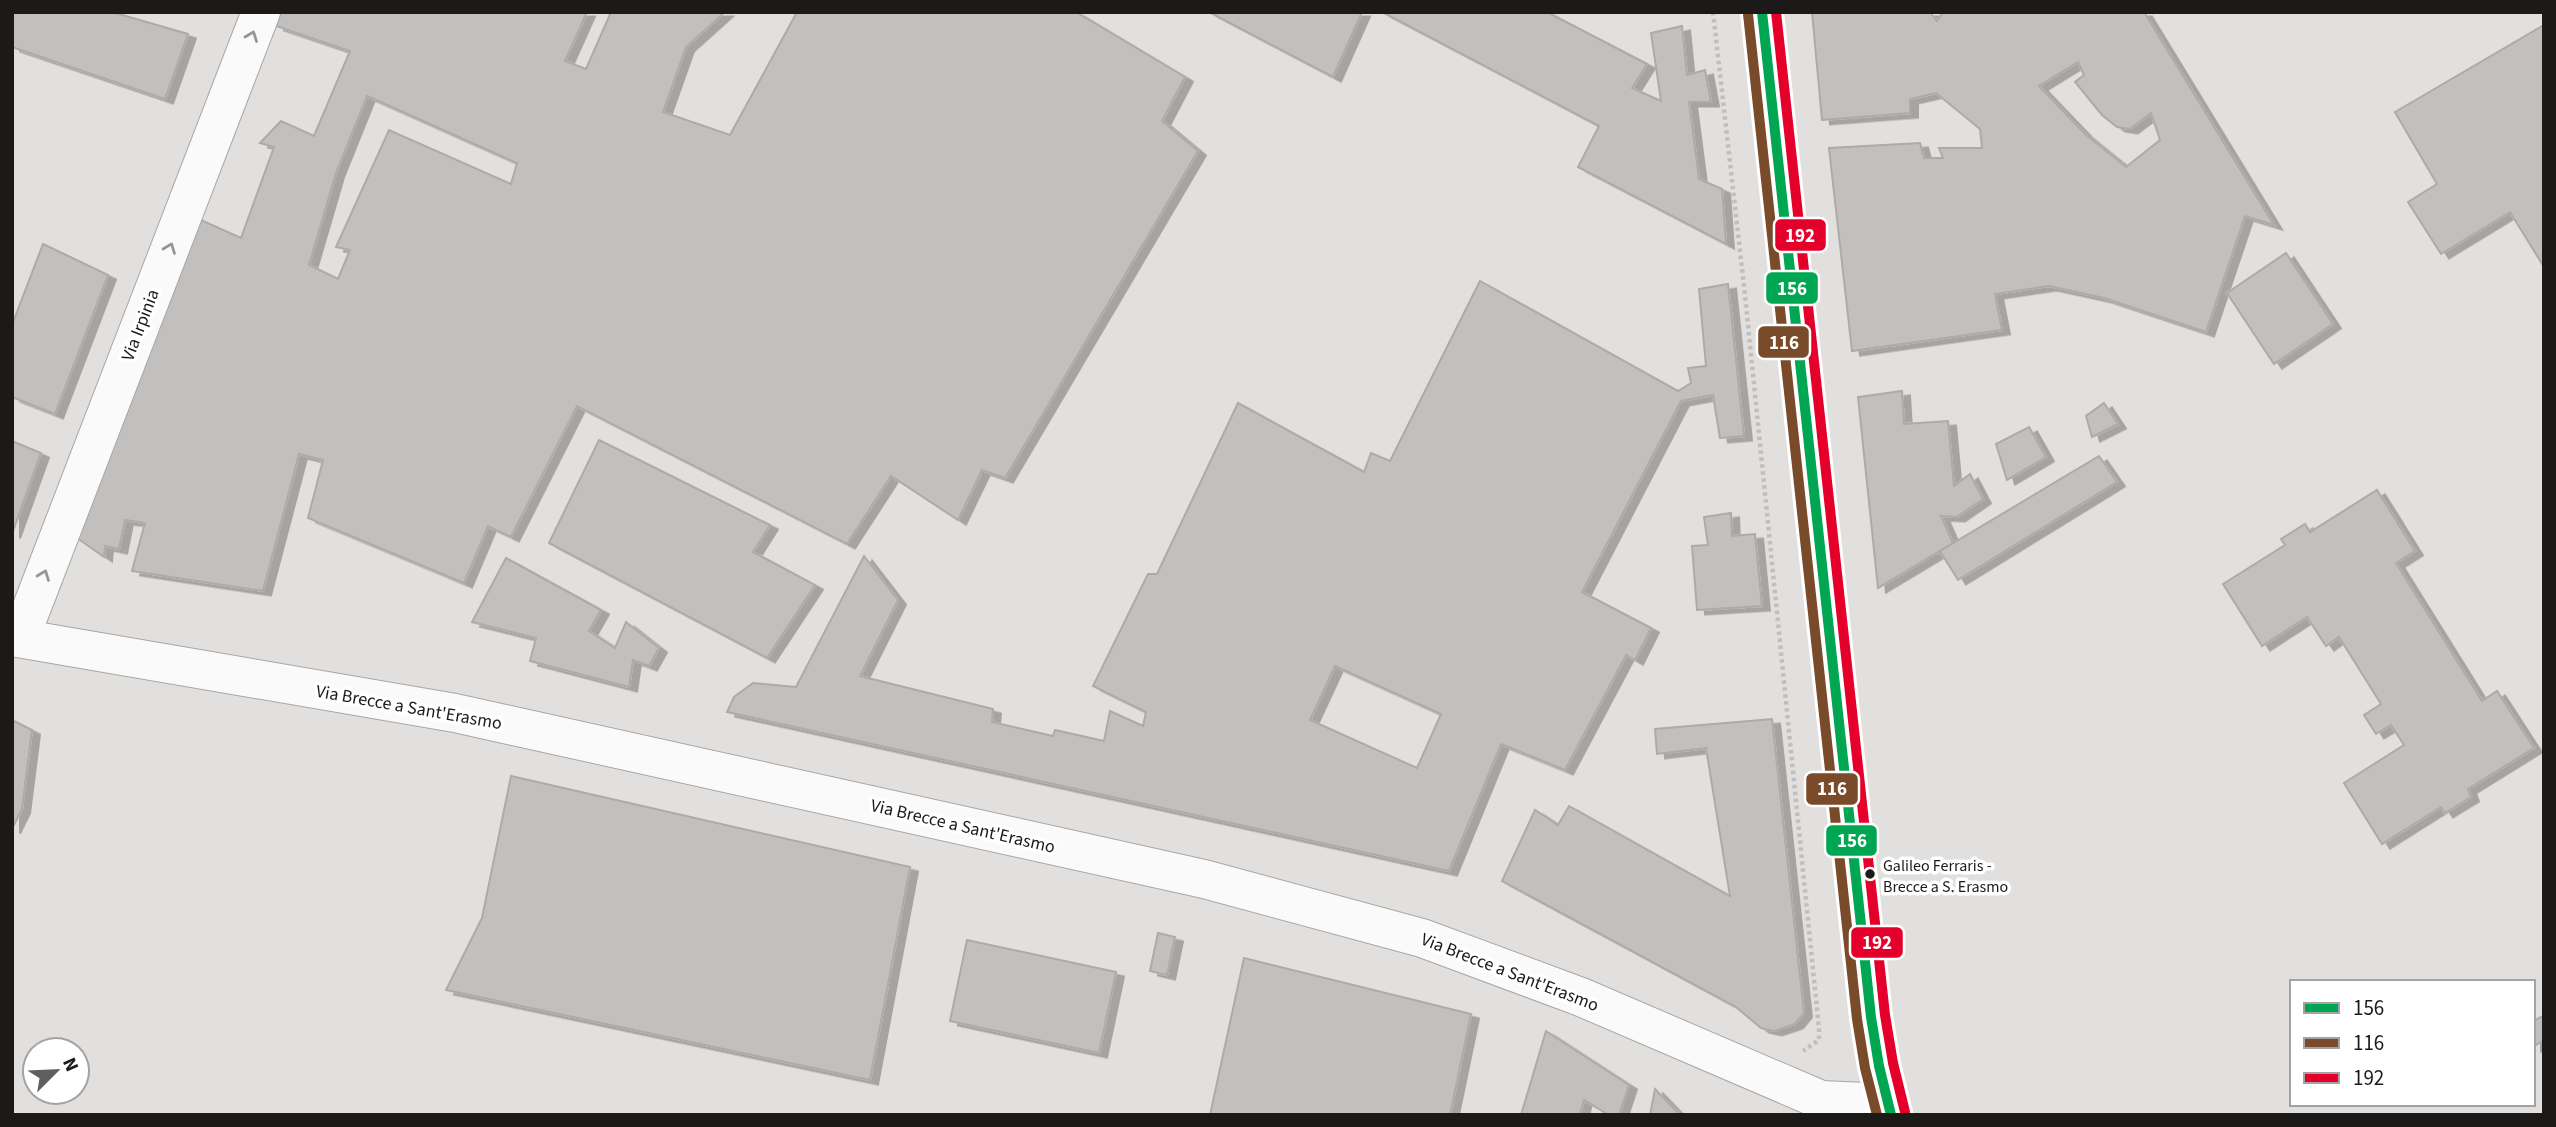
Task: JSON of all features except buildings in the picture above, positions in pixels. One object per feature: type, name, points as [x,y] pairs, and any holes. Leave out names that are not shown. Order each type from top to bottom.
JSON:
[{"type":"street","name":"Via Irpinia","points":[[16,638],[261,12]]},
{"type":"street","points":[[1762,12],[1871,1017],[1889,1109]]},
{"type":"street","name":"Via Brecce a Sant'Erasmo","points":[[16,638],[455,713],[1204,879],[1422,938],[1581,998],[1821,1100],[1889,1109]]},
{"type":"path","points":[[1713,12],[1746,308],[1819,1029],[1817,1043],[1792,1057]]},
{"type":"transit line","name":"156","points":[[1762,12],[1871,1017],[1891,1115]]},
{"type":"transit line","name":"192","points":[[1776,12],[1885,1015],[1905,1112]]},
{"type":"transit line","name":"116","points":[[1748,14],[1857,1019],[1865,1068],[1877,1115]]},
{"type":"place","name":"Galileo Ferraris - Brecce a S. Erasmo","points":[[1870,874]]}]
